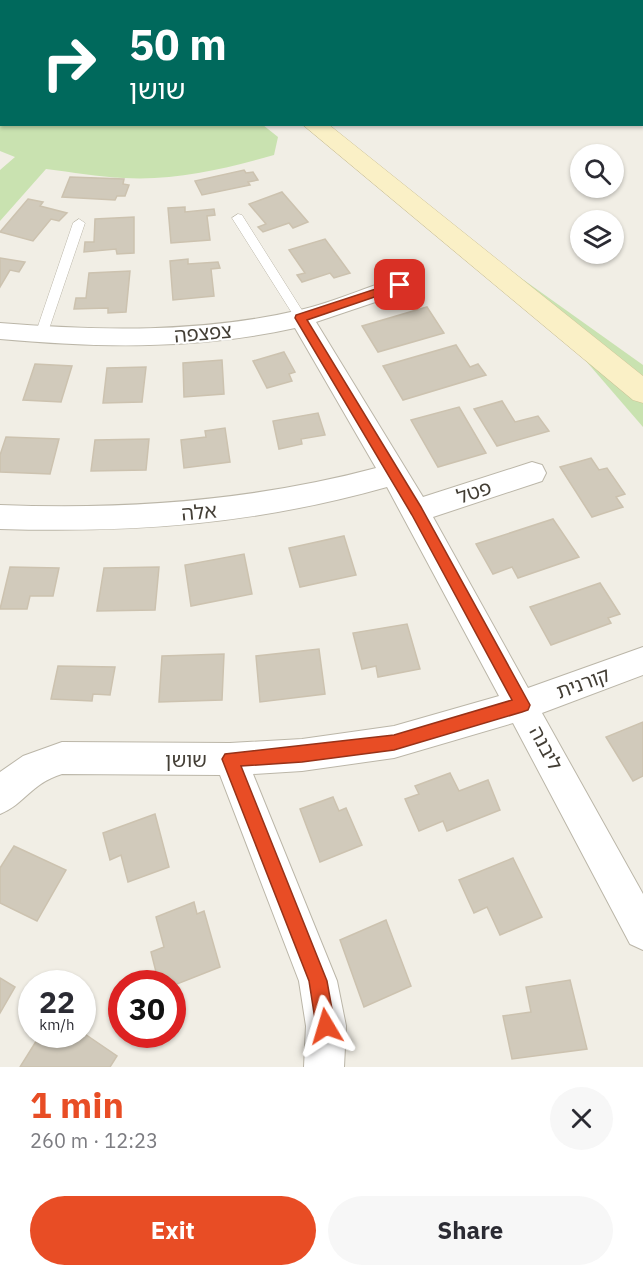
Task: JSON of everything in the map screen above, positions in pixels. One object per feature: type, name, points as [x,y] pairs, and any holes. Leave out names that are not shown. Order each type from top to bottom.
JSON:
[{"type":"main road","points":[[316,126],[411,201],[643,392]]},
{"type":"main road","points":[[345,126],[643,365]]},
{"type":"street","name":"צפצפה","points":[[0,331],[122,339],[241,330],[300,318],[400,285]]},
{"type":"street","name":"ליבנה","points":[[300,318],[416,511],[643,931]]},
{"type":"street","name":"פטל","points":[[416,511],[532,473]]},
{"type":"street","name":"אלה","points":[[0,517],[102,518],[233,510],[330,492],[394,474]]},
{"type":"street","name":"קורנית","points":[[522,705],[643,661]]},
{"type":"street","name":"שושן","points":[[0,797],[19,775],[37,765],[62,758],[230,759],[302,755],[394,742],[522,705]]},
{"type":"street","points":[[230,759],[318,981],[326,1026],[324,1067]]},
{"type":"lane","points":[[238,218],[300,318]]},
{"type":"lane","points":[[41,335],[79,223]]},
{"type":"green space","points":[[0,126],[264,126],[278,137],[274,155],[181,176],[114,177],[46,169],[0,221],[0,170],[15,157],[0,151]]},
{"type":"green space","points":[[504,266],[643,365],[643,427]]},
{"type":"building","points":[[244,170],[246,173],[253,172],[258,180],[248,182],[250,185],[202,195],[195,181]]},
{"type":"building","points":[[70,177],[124,179],[123,184],[129,185],[125,196],[117,196],[115,200],[62,197]]},
{"type":"building","points":[[282,192],[308,222],[293,228],[289,223],[263,232],[258,227],[266,224],[249,204]]},
{"type":"building","points":[[28,199],[43,202],[40,206],[67,213],[59,221],[51,219],[33,241],[0,232]]},
{"type":"building","points":[[185,207],[185,212],[214,209],[215,215],[207,216],[210,240],[171,243],[168,208]]},
{"type":"building","points":[[134,217],[134,253],[117,254],[116,249],[84,252],[85,242],[94,242],[95,219]]},
{"type":"building","points":[[325,239],[350,273],[334,278],[330,273],[302,282],[297,275],[305,273],[289,250]]},
{"type":"building","points":[[0,258],[25,262],[19,272],[10,270],[0,287]]},
{"type":"building","points":[[188,259],[188,264],[218,262],[220,268],[211,269],[214,296],[173,300],[170,261]]},
{"type":"building","points":[[130,271],[126,312],[108,313],[108,308],[74,309],[76,298],[86,298],[89,273]]},
{"type":"building","points":[[427,307],[444,333],[378,352],[362,326]]},
{"type":"building","points":[[456,345],[470,367],[478,364],[486,375],[403,400],[383,366]]},
{"type":"building","points":[[284,352],[295,372],[289,374],[292,381],[267,388],[253,361]]},
{"type":"building","points":[[222,360],[224,394],[184,397],[183,363]]},
{"type":"building","points":[[35,364],[72,366],[61,402],[23,400]]},
{"type":"building","points":[[146,367],[142,402],[103,403],[107,368]]},
{"type":"building","points":[[502,401],[515,422],[538,416],[549,431],[497,446],[474,409]]},
{"type":"building","points":[[459,407],[486,453],[438,467],[411,420]]},
{"type":"building","points":[[318,413],[325,435],[301,439],[302,444],[279,449],[273,421]]},
{"type":"building","points":[[225,428],[230,462],[184,468],[181,440],[206,437],[205,431]]},
{"type":"building","points":[[6,437],[59,439],[50,474],[0,472],[0,455]]},
{"type":"building","points":[[149,439],[146,470],[91,471],[95,440]]},
{"type":"building","points":[[591,458],[599,470],[607,468],[625,494],[616,497],[623,507],[592,517],[560,467]]},
{"type":"building","points":[[553,519],[579,557],[518,578],[512,567],[493,574],[476,544]]},
{"type":"building","points":[[344,536],[356,575],[300,587],[289,548]]},
{"type":"building","points":[[244,554],[252,594],[191,606],[185,565]]},
{"type":"building","points":[[10,567],[59,568],[53,596],[30,596],[27,609],[0,609]]},
{"type":"building","points":[[159,567],[155,610],[97,611],[104,568]]},
{"type":"building","points":[[600,583],[620,614],[608,618],[611,623],[551,645],[530,607]]},
{"type":"building","points":[[407,624],[420,669],[378,677],[376,666],[362,669],[353,633]]},
{"type":"building","points":[[319,649],[325,694],[260,702],[256,656]]},
{"type":"building","points":[[224,654],[222,700],[159,702],[162,656]]},
{"type":"building","points":[[58,666],[115,667],[110,695],[93,694],[92,701],[51,699]]},
{"type":"building","points":[[643,722],[643,776],[633,781],[606,737]]},
{"type":"building","points":[[450,773],[459,791],[488,780],[500,810],[447,831],[443,821],[419,831],[405,799],[419,794],[415,786]]},
{"type":"building","points":[[333,797],[339,811],[346,808],[362,845],[320,862],[300,809]]},
{"type":"building","points":[[155,814],[169,867],[128,882],[121,855],[110,860],[103,833]]},
{"type":"building","points":[[14,846],[66,870],[37,921],[0,903],[0,868]]},
{"type":"building","points":[[513,858],[542,917],[500,935],[487,907],[474,913],[459,880]]},
{"type":"building","points":[[194,902],[197,914],[204,911],[220,967],[186,980],[186,970],[156,970],[151,952],[164,947],[156,917]]},
{"type":"building","points":[[386,920],[411,986],[364,1007],[340,940]]},
{"type":"building","points":[[0,978],[15,987],[0,1013]]},
{"type":"building","points":[[570,980],[587,1049],[512,1059],[503,1016],[531,1012],[526,987]]},
{"type":"building","points":[[96,1042],[117,1056],[110,1067],[20,1067],[32,1048],[96,1048]]},
{"type":"route","points":[[326,1026],[318,981],[230,759],[302,755],[394,742],[522,705],[416,511],[300,318],[400,285]]}]
